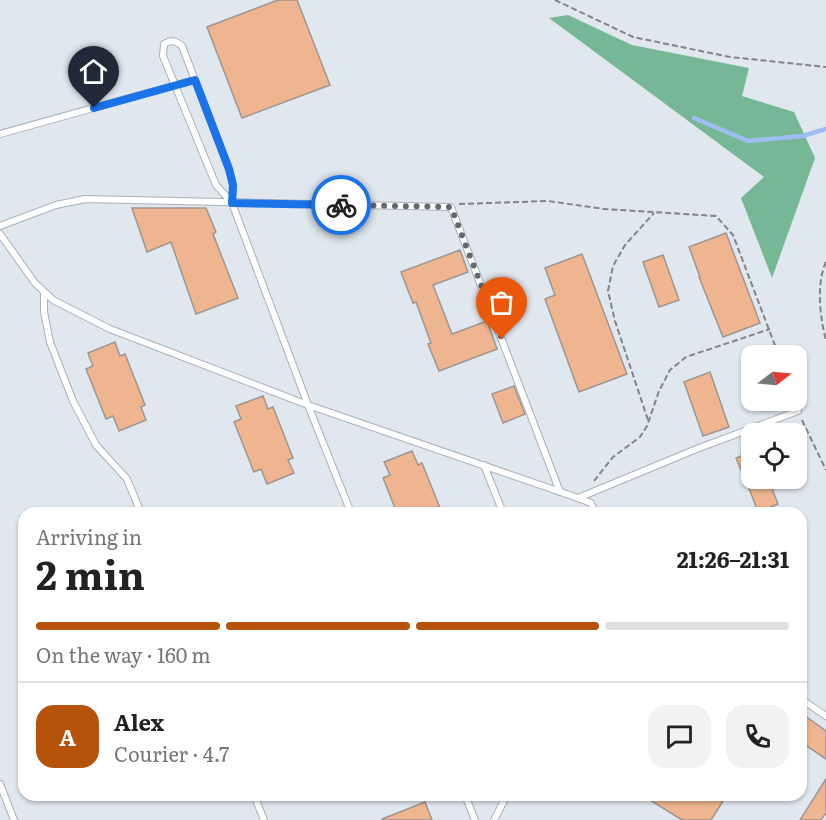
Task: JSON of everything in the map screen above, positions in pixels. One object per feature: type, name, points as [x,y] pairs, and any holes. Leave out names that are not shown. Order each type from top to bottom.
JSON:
[{"type":"lane","points":[[232,203],[233,185],[229,169],[182,46],[176,41],[170,41],[164,44],[162,50],[216,185],[232,203],[349,507]]},
{"type":"lane","points":[[0,134],[195,80]]},
{"type":"lane","points":[[0,226],[56,205],[85,199],[451,207],[560,492]]},
{"type":"lane","points":[[0,234],[35,283],[53,300],[110,329],[308,405],[578,498],[591,503],[593,507]]},
{"type":"lane","points":[[44,292],[44,312],[50,342],[73,400],[96,445],[116,464],[127,479],[139,507]]},
{"type":"lane","points":[[578,498],[699,448],[798,411]]},
{"type":"lane","points":[[484,465],[501,507]]},
{"type":"lane","points":[[807,703],[826,716]]},
{"type":"lane","points":[[0,784],[14,820]]},
{"type":"lane","points":[[256,801],[264,820]]},
{"type":"lane","points":[[467,801],[475,820]]},
{"type":"lane","points":[[494,820],[504,801]]},
{"type":"path","points":[[555,0],[633,37],[730,57],[826,67]]},
{"type":"path","points":[[451,207],[459,204],[548,201],[605,209],[716,216],[733,235],[775,345]]},
{"type":"path","points":[[649,422],[615,321],[608,291],[613,266],[625,245],[654,213]]},
{"type":"path","points":[[826,262],[822,271],[820,320],[826,340]]},
{"type":"path","points":[[591,492],[595,479],[614,458],[640,437],[649,422],[659,391],[670,370],[686,357],[770,329]]},
{"type":"path","points":[[798,411],[826,470]]},
{"type":"green space","points":[[568,15],[632,45],[749,68],[742,96],[794,112],[815,158],[772,278],[741,198],[764,177],[549,18]]},
{"type":"building","points":[[278,0],[297,0],[330,85],[242,118],[207,27]]},
{"type":"building","points":[[132,208],[206,208],[216,232],[213,234],[238,298],[196,314],[171,242],[147,252]]},
{"type":"building","points":[[726,233],[760,323],[723,337],[689,247]]},
{"type":"building","points":[[460,250],[468,272],[433,285],[452,334],[487,321],[497,349],[439,371],[428,344],[431,343],[416,302],[413,303],[401,272]]},
{"type":"building","points":[[582,254],[627,374],[579,392],[545,299],[555,295],[545,268]]},
{"type":"building","points":[[663,255],[679,300],[659,307],[643,262]]},
{"type":"building","points":[[115,342],[120,356],[125,354],[145,405],[141,407],[146,420],[119,431],[113,416],[106,419],[86,369],[93,366],[88,353]]},
{"type":"building","points":[[710,372],[729,427],[703,436],[684,382]]},
{"type":"building","points":[[514,386],[525,414],[503,423],[492,394]]},
{"type":"building","points":[[263,396],[268,409],[273,407],[293,458],[288,460],[294,473],[267,484],[261,469],[254,472],[234,422],[241,419],[236,406]]},
{"type":"building","points":[[412,451],[418,465],[422,463],[440,507],[395,507],[383,478],[390,475],[384,462]]},
{"type":"building","points":[[741,456],[741,470],[736,458]]},
{"type":"building","points":[[749,489],[772,489],[778,504],[770,507],[756,507]]},
{"type":"building","points":[[807,717],[826,731],[826,759],[807,746]]},
{"type":"building","points":[[826,779],[826,813],[821,820],[800,820]]},
{"type":"building","points":[[652,801],[723,801],[711,820],[682,820]]},
{"type":"building","points":[[425,802],[432,820],[382,820],[382,819]]},
{"type":"waterway","points":[[694,118],[748,141],[803,136],[826,129]]},
{"type":"way so far","points":[[341,205],[451,207],[502,339]]},
{"type":"route","points":[[94,108],[195,80],[229,169],[233,185],[232,203],[341,205]]}]
